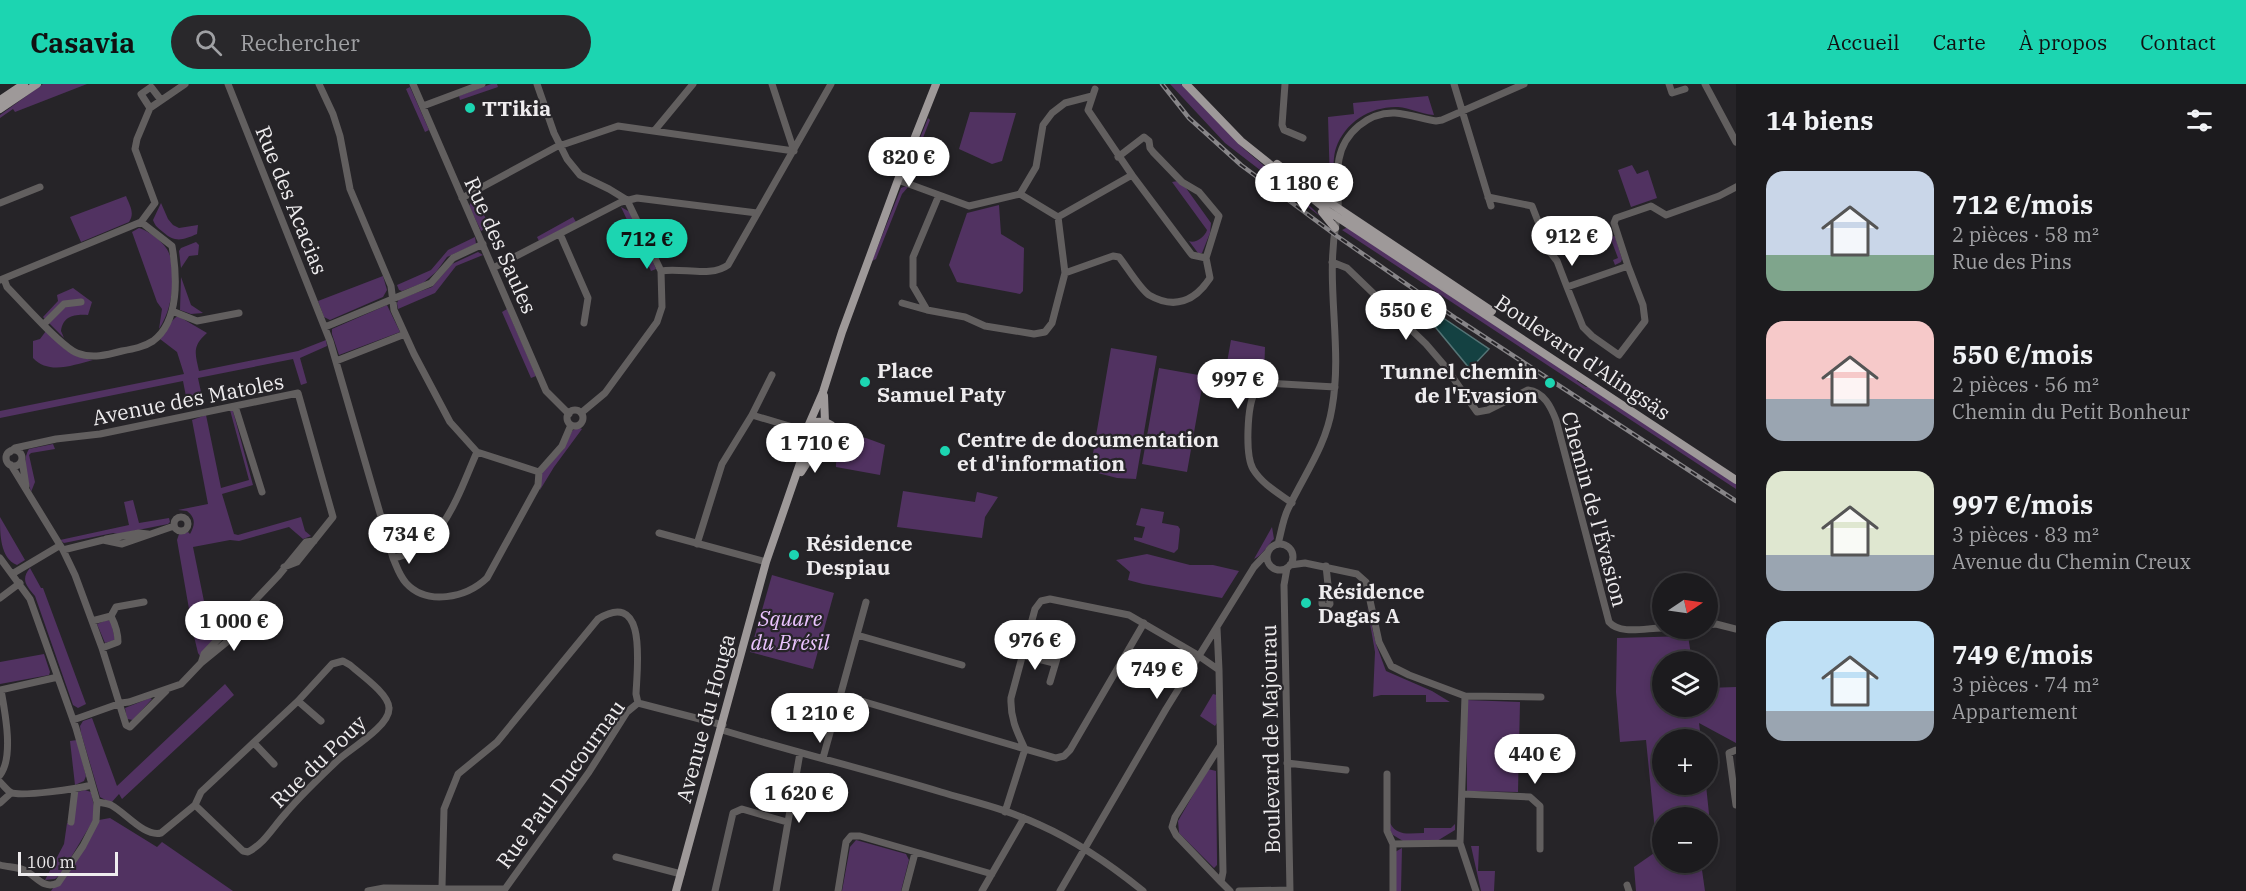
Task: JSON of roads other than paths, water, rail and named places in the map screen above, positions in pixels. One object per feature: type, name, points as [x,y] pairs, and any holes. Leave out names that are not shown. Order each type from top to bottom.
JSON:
[{"type":"main road","points":[[0,100],[32,84]]},
{"type":"main road","points":[[0,107],[32,84]]},
{"type":"main road","points":[[794,486],[807,443],[808,429],[823,392],[842,332],[936,84]]},
{"type":"main road","name":"Boulevard d'Alingsäs","points":[[1186,84],[1241,141],[1293,184],[1736,474]]},
{"type":"main road","name":"Boulevard d'Alingsäs","points":[[1192,84],[1244,138],[1314,192],[1337,213],[1736,480]]},
{"type":"main road","points":[[1293,184],[1306,199],[1327,216],[1335,228]]},
{"type":"main road","points":[[823,392],[825,422]]},
{"type":"main road","points":[[807,443],[815,450],[825,451],[835,442],[834,428],[825,422],[815,422],[808,429]]},
{"type":"main road","points":[[794,486],[815,450]]},
{"type":"main road","name":"Avenue du Houga","points":[[676,891],[766,562],[794,486]]},
{"type":"street","points":[[141,222],[172,246],[175,269],[172,311],[155,340],[145,346],[101,356],[89,356],[69,349],[2,280],[141,222],[155,203],[135,149],[144,118],[150,108],[185,84]]},
{"type":"street","name":"Rue des Acacias","points":[[228,84],[325,327],[393,558],[399,574],[407,585],[436,597],[450,597],[478,586],[486,578],[538,485],[539,472]]},
{"type":"street","points":[[319,84],[337,125],[350,189],[391,286],[394,310],[450,422],[477,452],[539,472],[562,446],[571,425]]},
{"type":"street","name":"Rue des Saules","points":[[413,84],[546,391],[569,414]]},
{"type":"street","points":[[423,106],[482,84]]},
{"type":"street","points":[[537,84],[560,146],[580,175],[627,200],[661,272],[662,307],[657,322],[605,393],[581,413]]},
{"type":"street","points":[[655,130],[693,84]]},
{"type":"street","points":[[772,84],[794,151]]},
{"type":"street","points":[[661,272],[713,270],[728,265],[831,84]]},
{"type":"street","points":[[1286,84],[1282,125],[1284,130],[1303,138]]},
{"type":"street","points":[[1454,84],[1491,206]]},
{"type":"street","points":[[1282,545],[1287,510],[1321,446],[1332,408],[1335,387],[1332,262],[1339,158],[1343,146],[1352,132],[1363,123],[1381,115],[1397,113],[1436,121],[1524,84]]},
{"type":"street","points":[[1669,84],[1672,93],[1685,89]]},
{"type":"street","points":[[1705,84],[1736,142]]},
{"type":"street","points":[[150,108],[141,94],[151,87],[161,100]]},
{"type":"street","points":[[1020,194],[1036,167],[1043,125],[1052,113],[1065,103],[1093,92],[1088,110],[1118,156],[1192,255],[1206,258]]},
{"type":"street","points":[[462,198],[560,146],[618,126],[794,151]]},
{"type":"street","points":[[1065,273],[1113,256],[1119,257],[1148,294],[1165,300],[1185,302],[1201,292],[1210,278],[1206,258],[1219,216],[1214,209],[1199,192],[1178,178],[1150,148],[1149,141],[1144,137],[1118,156]]},
{"type":"street","points":[[1058,217],[1132,175]]},
{"type":"street","points":[[898,180],[969,206],[1020,194],[1058,217]]},
{"type":"street","points":[[1314,192],[1324,194],[1338,181]]},
{"type":"street","points":[[0,202],[40,187]]},
{"type":"street","points":[[1488,197],[1532,206],[1583,327],[1619,355],[1645,321],[1643,305],[1614,222],[1616,218],[1651,206],[1666,215],[1719,196],[1736,187]]},
{"type":"street","points":[[927,310],[913,286],[913,257],[939,195]]},
{"type":"street","points":[[493,268],[627,200],[637,198],[757,213]]},
{"type":"street","points":[[902,303],[965,317],[985,326],[1034,334],[1045,332],[1052,323],[1065,273],[1058,217]]},
{"type":"street","points":[[560,234],[588,298],[584,323]]},
{"type":"street","points":[[325,327],[431,283],[453,258],[483,244]]},
{"type":"street","name":"Chemin de l'Évasion","points":[[1332,262],[1347,268],[1426,344],[1477,412],[1488,410],[1525,391],[1533,390],[1542,395],[1554,414],[1607,617],[1612,626],[1618,629],[1652,628]]},
{"type":"street","points":[[1567,287],[1629,266]]},
{"type":"street","points":[[44,324],[64,304],[81,302]]},
{"type":"street","points":[[172,311],[197,321],[239,313]]},
{"type":"street","points":[[336,361],[405,334]]},
{"type":"street","points":[[697,544],[722,464],[752,415],[772,375]]},
{"type":"street","points":[[1292,502],[1263,482],[1252,468],[1248,452],[1251,403],[1255,392],[1265,383],[1335,387]]},
{"type":"street","name":"Avenue des Matoles","points":[[4,458],[15,448],[33,444],[100,434],[298,393],[333,517],[297,562],[284,567],[237,621],[236,631],[228,641],[201,663],[181,684],[73,720]]},
{"type":"street","points":[[235,406],[262,492]]},
{"type":"street","points":[[575,410],[581,413],[582,423],[576,426],[571,425],[567,418],[569,414],[575,410]]},
{"type":"street","points":[[752,415],[808,429]]},
{"type":"street","points":[[10,465],[18,465],[27,448],[33,444]]},
{"type":"street","points":[[28,495],[22,458],[17,451],[4,458],[61,548],[75,575],[121,703]]},
{"type":"street","points":[[393,558],[416,551],[435,533],[449,514],[477,452]]},
{"type":"street","points":[[12,574],[61,548],[103,540],[122,544],[174,526]]},
{"type":"street","points":[[659,533],[766,562]]},
{"type":"street","points":[[1060,891],[1166,709],[1254,567],[1268,552],[1282,545]]},
{"type":"street","points":[[1282,545],[1305,563]]},
{"type":"street","points":[[1268,552],[1269,564]]},
{"type":"street","points":[[1285,568],[1292,554]]},
{"type":"street","points":[[0,558],[30,599],[73,720],[97,802],[96,821],[83,846],[58,883],[43,884],[23,869],[0,866]]},
{"type":"street","points":[[1254,567],[1269,564],[1285,568],[1305,563],[1357,574],[1366,582],[1379,642],[1391,666],[1465,696],[1541,697]]},
{"type":"street","points":[[1326,566],[1329,593]]},
{"type":"street","name":"Boulevard de Majourau","points":[[1285,568],[1290,891]]},
{"type":"street","points":[[0,598],[20,583]]},
{"type":"street","points":[[1005,812],[1025,749],[1014,726],[1011,698],[1035,609],[1041,601],[1050,599],[1129,615],[1219,670]]},
{"type":"street","points":[[92,621],[111,616],[116,607],[144,602]]},
{"type":"street","points":[[823,758],[866,602]]},
{"type":"street","points":[[442,887],[444,809],[458,774],[497,741],[598,619],[607,614],[624,614],[633,620],[637,631],[636,694],[638,703],[1024,818],[1085,848],[1115,868],[1143,891]]},
{"type":"street","points":[[102,648],[118,642],[111,616]]},
{"type":"street","points":[[841,695],[1025,749],[1048,758],[1056,758],[1064,756],[1070,750],[1144,623]]},
{"type":"street","points":[[1718,624],[1736,629]]},
{"type":"street","points":[[1217,628],[1223,872],[1221,882]]},
{"type":"street","points":[[857,634],[962,664]]},
{"type":"street","points":[[1022,655],[1054,663]]},
{"type":"street","points":[[1050,682],[1058,655]]},
{"type":"street","name":"Rue du Pouy","points":[[97,802],[110,804],[147,831],[156,834],[172,825],[195,805],[201,792],[298,701],[332,664],[343,661],[350,665],[386,697],[390,708],[386,718],[358,746],[340,758],[288,810],[268,837],[248,852],[243,851],[195,805]]},
{"type":"street","points":[[0,776],[5,770],[7,719],[0,690],[58,677]]},
{"type":"street","name":"Avenue des Matoles","points":[[121,703],[126,725],[130,727],[166,690]]},
{"type":"street","points":[[1465,696],[1460,843],[1476,891]]},
{"type":"street","points":[[298,701],[321,721]]},
{"type":"street","name":"Rue Paul Ducournau","points":[[368,891],[384,888],[442,887],[504,890],[589,772],[627,712],[638,703]]},
{"type":"street","points":[[254,743],[274,764]]},
{"type":"street","points":[[1220,746],[1175,817],[1172,827],[1176,836],[1230,891]]},
{"type":"street","points":[[1736,750],[1729,753],[1736,805]]},
{"type":"street","points":[[776,891],[800,753]]},
{"type":"street","points":[[1287,763],[1346,770]]},
{"type":"street","points":[[1387,774],[1387,831],[1393,844],[1393,891]]},
{"type":"street","points":[[0,782],[11,793],[21,795],[92,785]]},
{"type":"street","points":[[71,822],[75,789]]},
{"type":"street","points":[[0,802],[11,793]]},
{"type":"street","points":[[1462,794],[1530,796],[1540,806],[1540,849]]},
{"type":"street","points":[[715,891],[734,813],[742,809],[787,822]]},
{"type":"street","points":[[982,891],[1024,818]]},
{"type":"street","points":[[838,891],[846,842],[851,836],[860,836],[992,874]]},
{"type":"street","points":[[1393,844],[1460,843]]},
{"type":"street","points":[[904,891],[915,853]]},
{"type":"street","points":[[616,856],[681,874]]},
{"type":"street","points":[[1239,891],[1290,891]]},
{"type":"water","points":[[1424,305],[1489,349],[1470,369],[1427,317],[1421,308]]},
{"type":"railway","points":[[1162,84],[1189,118],[1241,165],[1334,234],[1457,319],[1736,501]]},
{"type":"place","name":"TTikia","points":[[470,108]]},
{"type":"place","name":"Place Samuel Paty","points":[[865,382]]},
{"type":"place","name":"Tunnel chemin de l'Evasion","points":[[1550,383]]},
{"type":"place","name":"Centre de documentation et d'information","points":[[945,451]]},
{"type":"place","name":"Résidence Despiau","points":[[794,555]]},
{"type":"place","name":"Résidence Dagas A","points":[[1306,603]]},
{"type":"park label","name":"Square du Brésil","points":[[790,630]]}]
